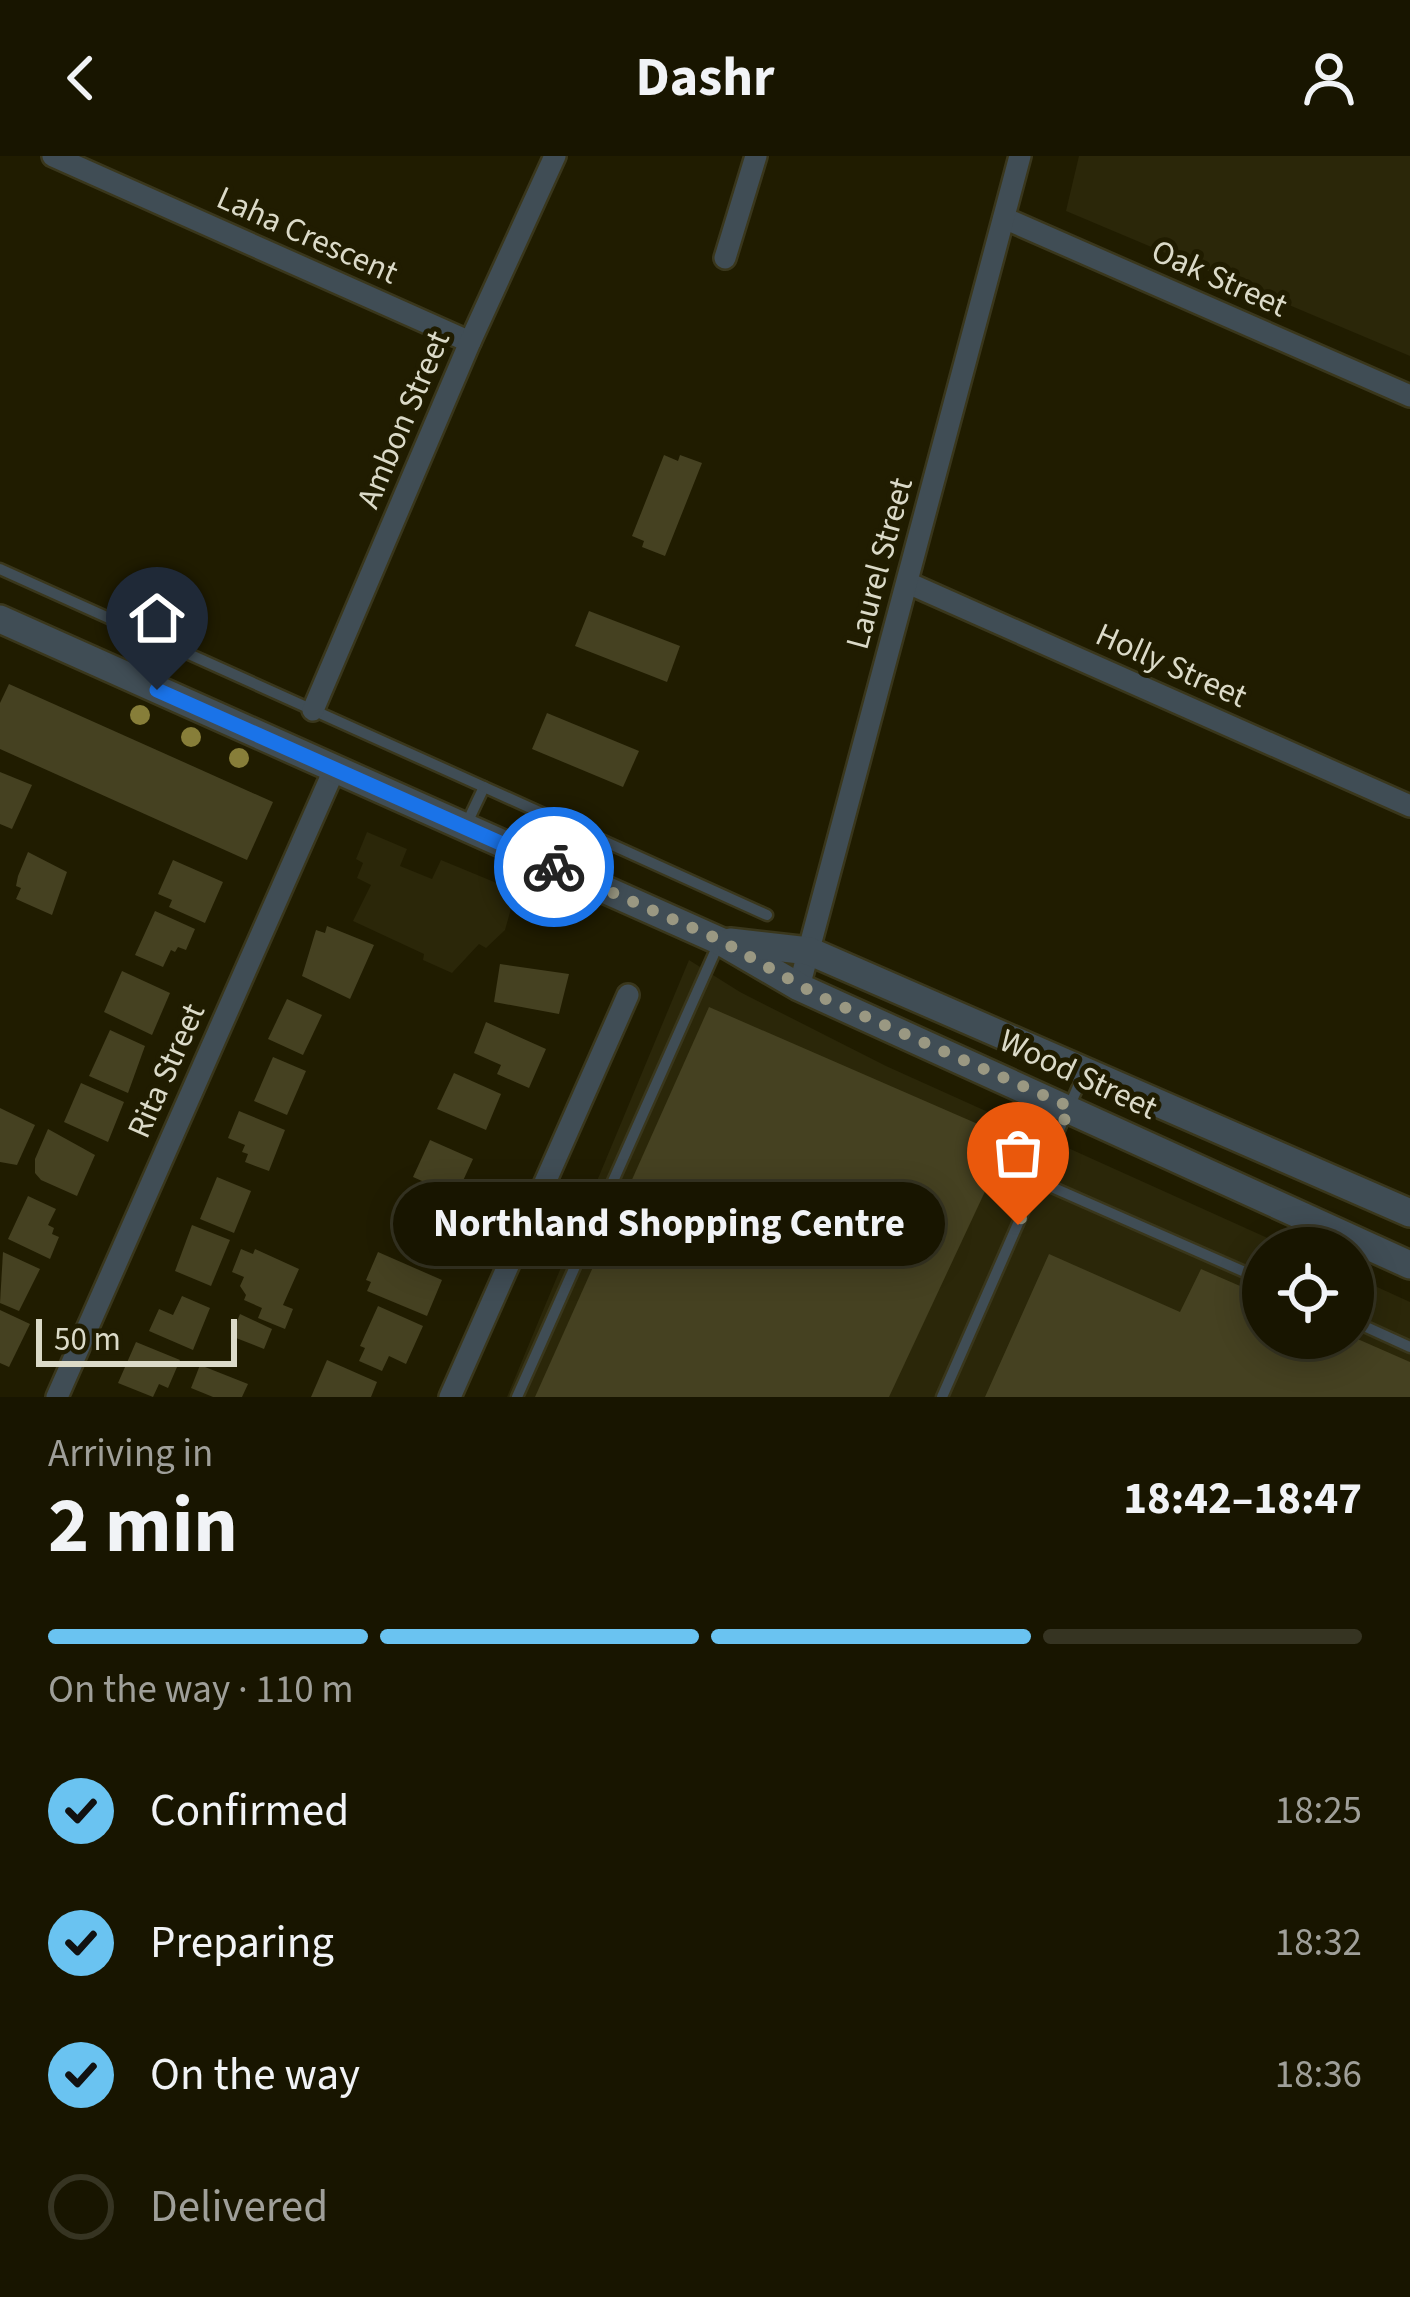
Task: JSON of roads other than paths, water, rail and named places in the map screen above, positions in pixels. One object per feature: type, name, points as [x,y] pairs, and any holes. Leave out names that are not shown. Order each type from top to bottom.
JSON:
[{"type":"street","name":"Laha Crescent","points":[[53,156],[470,342]]},
{"type":"street","name":"Ambon Street","points":[[313,710],[555,156]]},
{"type":"street","points":[[725,257],[756,156]]},
{"type":"street","name":"Laurel Street","points":[[799,987],[1020,156]]},
{"type":"street","name":"Oak Street","points":[[1004,218],[1410,396]]},
{"type":"street","name":"Holly Street","points":[[908,583],[1410,806]]},
{"type":"street","name":"Wood Street","points":[[0,619],[720,940],[799,987],[1410,1265]]},
{"type":"street","name":"Rita Street","points":[[56,1397],[334,770]]},
{"type":"street","name":"Wood Street","points":[[720,940],[809,951],[1410,1213]]},
{"type":"street","points":[[450,1397],[628,995]]},
{"type":"lane","points":[[0,569],[766,915]]},
{"type":"lane","points":[[465,827],[484,787]]},
{"type":"lane","points":[[517,1397],[720,940]]},
{"type":"lane","points":[[942,1397],[1085,1070]]},
{"type":"lane","points":[[1038,1181],[1242,1271]]},
{"type":"lane","points":[[1374,1331],[1410,1347]]},
{"type":"place","name":"Northland Shopping Centre","points":[[1018,1225]]}]
